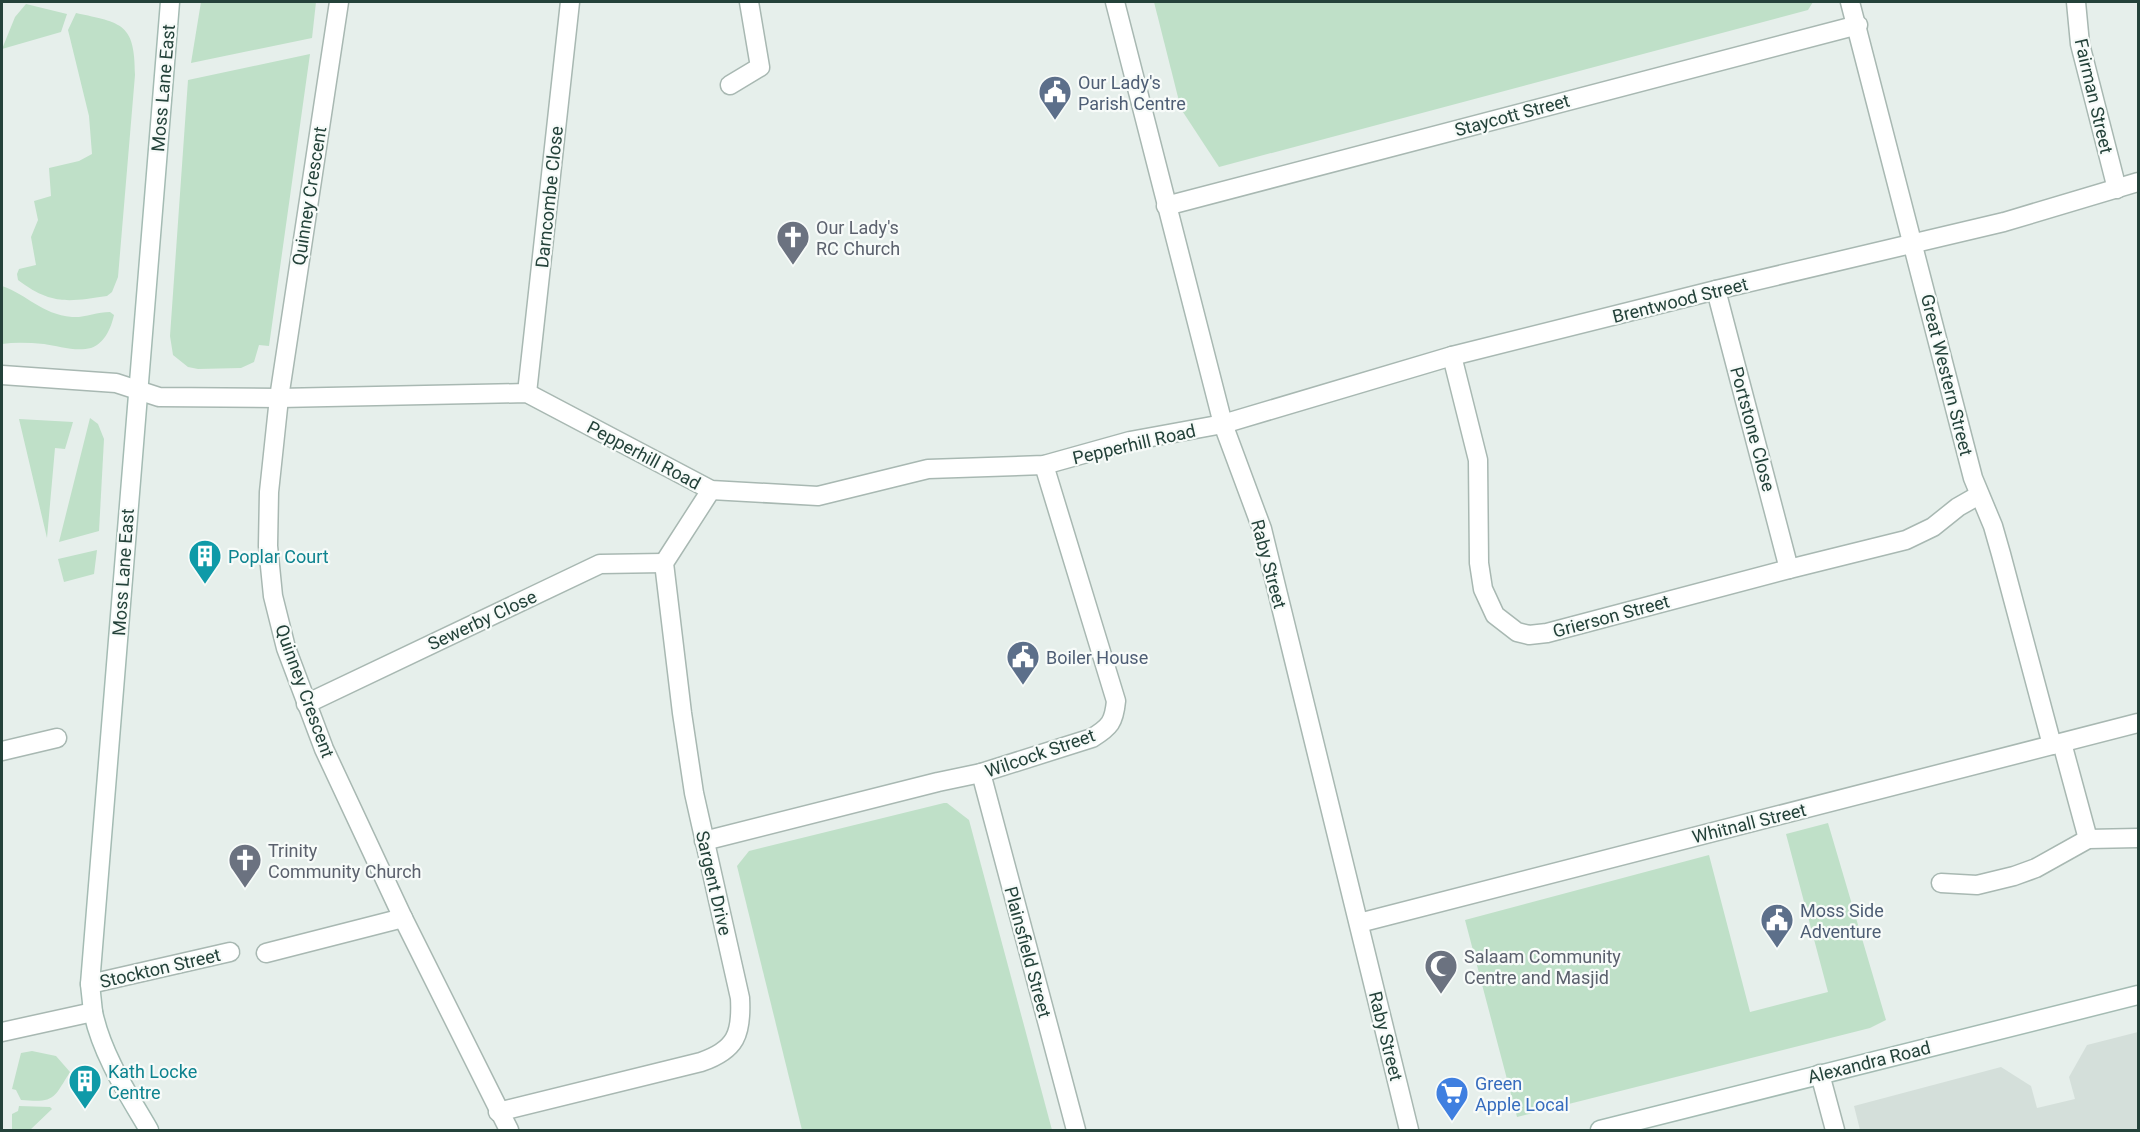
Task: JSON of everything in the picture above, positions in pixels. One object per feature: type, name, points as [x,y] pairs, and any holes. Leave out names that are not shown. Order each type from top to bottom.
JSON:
[{"type":"street","name":"Moss Lane East","points":[[149,1131],[110,1058],[93,1012],[90,984],[170,2]]},
{"type":"street","name":"Quinney Crescent","points":[[339,2],[279,398],[269,492],[268,546],[273,596],[286,648],[324,749],[402,918],[509,1131]]},
{"type":"street","name":"Darncombe Close","points":[[527,393],[570,2]]},
{"type":"street","points":[[730,85],[760,67],[749,2]]},
{"type":"street","name":"Raby Street","points":[[1115,2],[1223,424],[1262,529],[1409,1131]]},
{"type":"street","name":"Great Western Street","points":[[1850,2],[1858,25],[1979,495],[1993,526],[2057,744],[2088,839]]},
{"type":"street","name":"Fairman Street","points":[[2076,2],[2080,44],[2117,189]]},
{"type":"street","name":"Staycott Street","points":[[1167,206],[1858,25]]},
{"type":"street","name":"Brentwood Street","points":[[1223,424],[1452,356],[1716,290],[2004,222],[2139,182]]},
{"type":"street","name":"Portstone Close","points":[[1716,290],[1789,568]]},
{"type":"street","name":"Grierson Street","points":[[1452,356],[1478,460],[1479,563],[1483,589],[1495,615],[1517,632],[1529,635],[1547,633],[1789,568],[1906,540],[1933,526],[1979,495]]},
{"type":"street","name":"Pepperhill Road","points":[[2,375],[116,383],[159,397],[279,398],[527,393],[711,490],[818,496],[928,470],[1044,465],[1130,441],[1223,424]]},
{"type":"street","name":"Wilcock Street","points":[[704,841],[981,773],[1092,738],[1106,730],[1114,716],[1116,701],[1044,465]]},
{"type":"street","points":[[664,562],[711,490]]},
{"type":"street","name":"Sewerby Close","points":[[306,704],[600,564],[664,562]]},
{"type":"street","name":"Sargent Drive","points":[[498,1112],[701,1062],[716,1057],[738,1036],[741,1017],[740,998],[704,841],[683,724],[664,562]]},
{"type":"street","name":"Whitnall Street","points":[[1359,923],[2139,723]]},
{"type":"street","points":[[2,751],[57,738]]},
{"type":"street","name":"Plainsfield Street","points":[[981,773],[1076,1131]]},
{"type":"street","points":[[1941,883],[1977,885],[2014,876],[2036,868],[2088,839],[2139,838]]},
{"type":"street","points":[[266,953],[402,918]]},
{"type":"street","name":"Stockton Street","points":[[90,984],[230,951]]},
{"type":"street","name":"Alexandra Road","points":[[1600,1131],[2139,995]]},
{"type":"street","points":[[2,1032],[93,1012]]},
{"type":"street","points":[[1820,1074],[1835,1131]]},
{"type":"shaded area","points":[[2138,1032],[2138,1130],[1860,1130],[1854,1106],[2001,1067],[2031,1086],[2037,1108],[2075,1099],[2069,1077],[2087,1045]]},
{"type":"green space","points":[[201,2],[316,2],[312,38],[191,63]]},
{"type":"green space","points":[[1154,2],[1813,2],[1808,10],[1219,167],[1181,109]]},
{"type":"green space","points":[[26,4],[67,14],[61,32],[2,49],[15,17]]},
{"type":"green space","points":[[76,13],[115,23],[123,28],[132,45],[135,75],[118,277],[112,292],[107,296],[60,300],[40,294],[30,288],[18,280],[17,274],[19,269],[36,265],[31,237],[38,220],[34,201],[51,196],[49,168],[79,161],[92,154],[89,116],[68,30]]},
{"type":"green space","points":[[310,54],[269,346],[259,345],[254,362],[241,368],[198,369],[188,367],[173,355],[170,336],[188,80]]},
{"type":"green space","points":[[2,286],[61,315],[77,317],[110,312],[114,315],[111,325],[100,343],[91,348],[73,349],[34,343],[2,344]]},
{"type":"green space","points":[[90,418],[98,424],[104,439],[99,531],[59,542]]},
{"type":"green space","points":[[19,419],[73,422],[65,449],[55,448],[47,538]]},
{"type":"green space","points":[[97,550],[94,574],[64,582],[58,559]]},
{"type":"green space","points":[[944,803],[969,820],[1052,1130],[802,1130],[737,866],[749,851]]},
{"type":"green space","points":[[1828,823],[1886,1020],[1870,1028],[1517,1117],[1465,920],[1709,855],[1750,1012],[1828,992],[1786,834]]},
{"type":"green space","points":[[32,1051],[56,1056],[70,1072],[56,1094],[47,1100],[21,1100],[16,1090],[12,1089],[21,1053]]},
{"type":"green space","points":[[19,1106],[50,1107],[52,1109],[30,1130],[12,1130],[12,1114],[18,1111]]},
{"type":"place","name":"Our Lady's Parish Centre","points":[[1055,121]]},
{"type":"place","name":"Our Lady's RC Church","points":[[793,266]]},
{"type":"place","name":"Poplar Court","points":[[205,585]]},
{"type":"place","name":"Boiler House","points":[[1023,686]]},
{"type":"place","name":"Trinity Community Church","points":[[245,889]]},
{"type":"place","name":"Moss Side Adventure","points":[[1777,949]]},
{"type":"place","name":"Salaam Community Centre and Masjid","points":[[1441,995]]},
{"type":"place","name":"Kath Locke Centre","points":[[85,1110]]},
{"type":"place","name":"Green Apple Local","points":[[1452,1122]]}]
